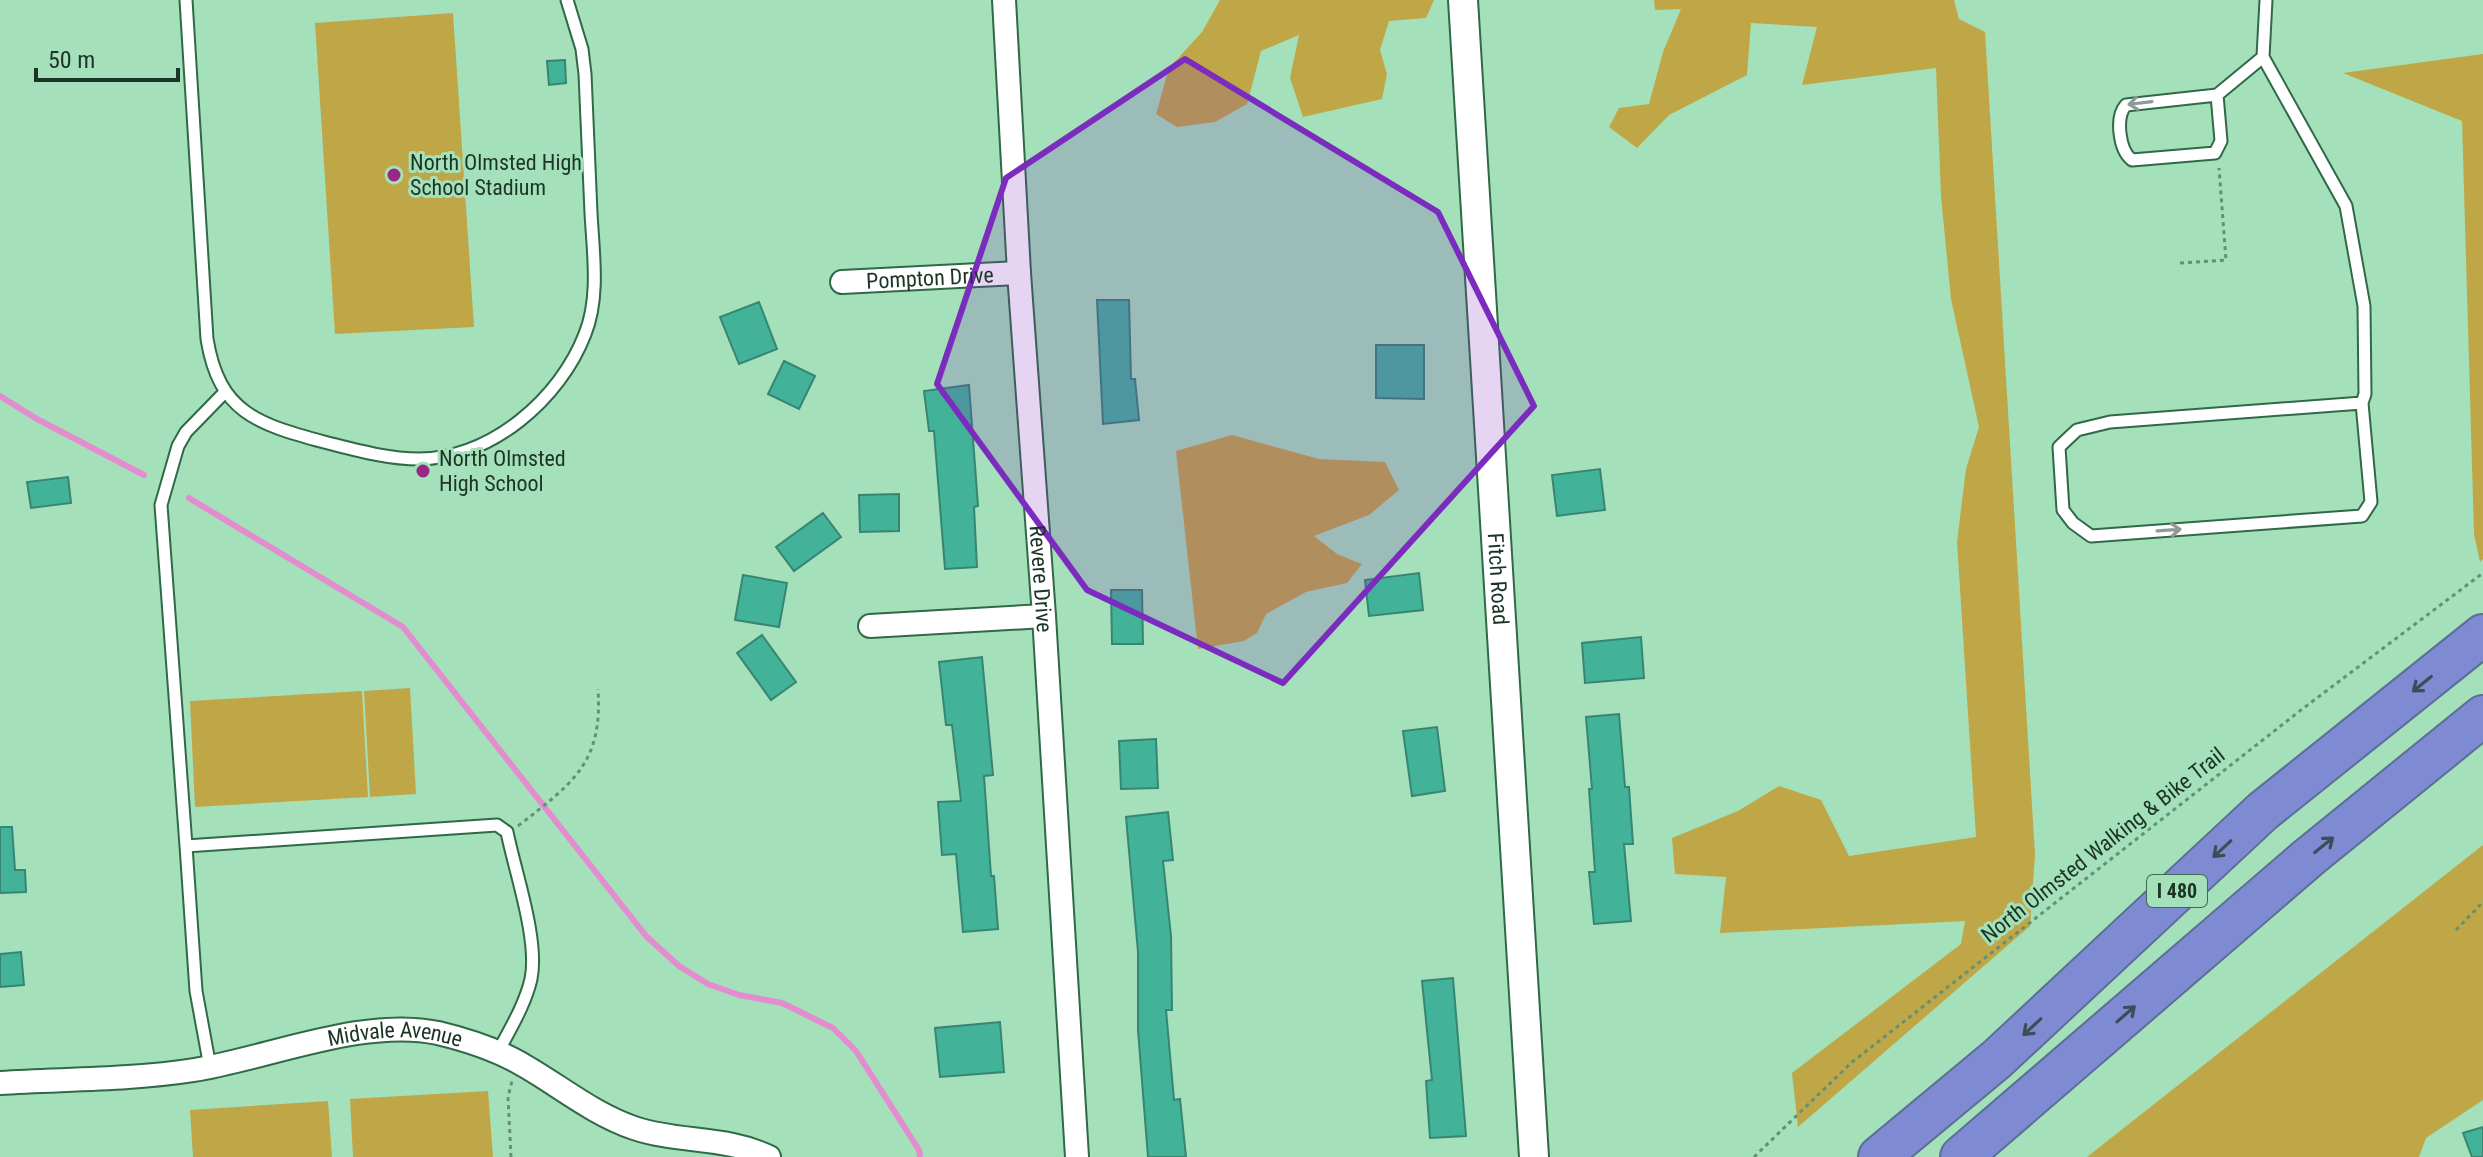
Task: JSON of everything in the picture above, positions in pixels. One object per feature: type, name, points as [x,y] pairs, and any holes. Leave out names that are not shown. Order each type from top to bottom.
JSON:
[{"type":"highway","name":"I 480","points":[[1879,1157],[1997,1059],[2263,811],[2483,635]]},
{"type":"highway","name":"I 480","points":[[1961,1157],[2308,858],[2483,716]]},
{"type":"street","name":"Revere Drive","points":[[1004,0],[1077,1157]]},
{"type":"street","name":"Fitch Road","points":[[1463,0],[1534,1157]]},
{"type":"street","name":"Pompton Drive","points":[[842,282],[1019,273]]},
{"type":"street","points":[[870,626],[1044,616]]},
{"type":"street","name":"Midvale Avenue","points":[[0,1083],[172,1073],[348,1035],[385,1030],[437,1033],[498,1052],[521,1063],[583,1103],[636,1128],[729,1143],[769,1157]]},
{"type":"lane","points":[[186,0],[207,339],[214,373],[225,392],[253,417],[309,438],[382,456],[423,459],[461,451],[516,424],[552,390],[572,361],[586,332],[594,269],[585,74],[582,49],[567,0]]},
{"type":"lane","points":[[2266,0],[2263,57],[2346,206],[2364,306],[2365,394],[2362,403],[2371,502],[2362,516],[2091,536],[2073,523],[2063,510],[2059,447],[2077,430],[2110,422],[2362,403]]},
{"type":"lane","points":[[2217,95],[2221,141],[2215,153],[2132,160],[2127,157],[2123,148],[2120,115],[2126,105],[2217,95],[2263,57]]},
{"type":"lane","points":[[210,1067],[196,991],[161,505],[178,446],[186,432],[225,392]]},
{"type":"lane","points":[[186,846],[497,825],[507,832],[533,951],[532,975],[525,1000],[498,1052]]},
{"type":"path","points":[[2180,263],[2226,260],[2219,168]]},
{"type":"path","name":"North Olmsted Walking & Bike Trail","points":[[1754,1157],[1851,1063],[2289,719],[2483,573]]},
{"type":"path","points":[[515,828],[577,776],[589,758],[596,736],[598,689]]},
{"type":"path","points":[[2456,930],[2483,902]]},
{"type":"path","points":[[511,1157],[508,1097],[512,1079]]},
{"type":"highlighted area","points":[[1185,59],[1438,212],[1534,406],[1283,683],[1087,590],[937,384],[1006,178]]},
{"type":"shaded area","points":[[1220,0],[1434,0],[1426,18],[1389,21],[1380,50],[1387,74],[1382,99],[1303,117],[1290,78],[1299,35],[1261,51],[1247,104],[1215,122],[1177,127],[1156,114],[1169,68],[1202,32]]},
{"type":"shaded area","points":[[1654,0],[1954,0],[1959,19],[1985,32],[2035,855],[2030,926],[1798,1127],[1792,1073],[1961,944],[1965,921],[1720,933],[1726,877],[1675,874],[1672,838],[1738,811],[1779,786],[1821,800],[1849,856],[1976,837],[1957,542],[1966,469],[1979,427],[1951,299],[1941,196],[1936,68],[1802,85],[1817,27],[1751,23],[1747,75],[1669,115],[1637,148],[1609,127],[1619,108],[1649,104],[1663,52],[1681,9],[1655,10]]},
{"type":"shaded area","name":"North Olmsted High School Stadium","points":[[453,13],[474,327],[335,334],[315,23]]},
{"type":"shaded area","points":[[2483,54],[2483,559],[2480,562],[2474,534],[2462,121],[2343,73]]},
{"type":"shaded area","points":[[1232,435],[1319,459],[1385,462],[1399,490],[1369,515],[1314,536],[1337,554],[1362,564],[1347,583],[1306,592],[1266,614],[1257,633],[1244,641],[1198,649],[1176,451]]},
{"type":"shaded area","points":[[410,688],[416,794],[370,797],[364,691]]},
{"type":"shaded area","points":[[362,691],[368,797],[195,807],[190,701]]},
{"type":"shaded area","points":[[2483,845],[2483,1100],[2426,1138],[2419,1157],[2087,1157]]},
{"type":"shaded area","points":[[488,1091],[493,1157],[353,1157],[350,1099]]},
{"type":"shaded area","points":[[328,1101],[332,1157],[193,1157],[190,1110]]},
{"type":"building","points":[[565,60],[566,83],[549,85],[547,61]]},
{"type":"building","points":[[1097,300],[1129,300],[1131,379],[1135,379],[1139,420],[1103,424]]},
{"type":"building","points":[[759,302],[777,349],[739,364],[720,317]]},
{"type":"building","points":[[1376,345],[1424,345],[1424,399],[1376,398]]},
{"type":"building","points":[[784,361],[815,376],[799,409],[768,394]]},
{"type":"building","points":[[969,385],[978,506],[974,507],[977,567],[945,569],[934,431],[929,431],[924,391]]},
{"type":"building","points":[[1600,469],[1605,510],[1557,516],[1552,475]]},
{"type":"building","points":[[68,477],[71,503],[31,508],[27,482]]},
{"type":"building","points":[[899,494],[899,531],[860,532],[859,495]]},
{"type":"building","points":[[823,513],[841,537],[794,571],[776,547]]},
{"type":"building","points":[[1419,573],[1423,610],[1369,616],[1365,580]]},
{"type":"building","points":[[743,575],[787,583],[779,627],[735,620]]},
{"type":"building","points":[[1111,590],[1142,590],[1143,644],[1112,644]]},
{"type":"building","points":[[762,635],[796,682],[771,700],[737,653]]},
{"type":"building","points":[[1641,637],[1644,678],[1585,683],[1582,643]]},
{"type":"building","points":[[982,657],[993,775],[984,776],[998,929],[963,932],[956,854],[942,855],[938,802],[961,801],[952,725],[946,725],[939,662]]},
{"type":"building","points":[[1619,714],[1633,844],[1624,844],[1631,921],[1594,924],[1589,872],[1595,872],[1589,789],[1592,789],[1586,717]]},
{"type":"building","points":[[1437,727],[1445,791],[1412,796],[1403,731]]},
{"type":"building","points":[[1156,739],[1158,788],[1121,789],[1119,741]]},
{"type":"building","points":[[1168,812],[1173,860],[1163,861],[1171,936],[1172,1010],[1166,1010],[1174,1100],[1180,1099],[1186,1157],[1148,1157],[1138,1030],[1138,952],[1126,817]]},
{"type":"building","points":[[0,827],[12,827],[15,870],[25,870],[26,892],[0,893]]},
{"type":"building","points":[[21,952],[24,985],[0,987],[0,954]]},
{"type":"building","points":[[1453,978],[1466,1136],[1430,1138],[1426,1081],[1432,1080],[1422,981]]},
{"type":"building","points":[[1000,1022],[1004,1072],[940,1077],[935,1028]]},
{"type":"building","points":[[2483,1127],[2483,1157],[2472,1157],[2463,1133]]},
{"type":"waterway","points":[[0,396],[144,475]]},
{"type":"waterway","points":[[189,498],[403,627],[646,936],[679,966],[708,984],[739,995],[782,1003],[833,1028],[856,1051],[919,1150],[920,1157]]},
{"type":"place","name":"North Olmsted High School Stadium","points":[[394,175]]},
{"type":"place","name":"North Olmsted High School","points":[[423,471]]}]
